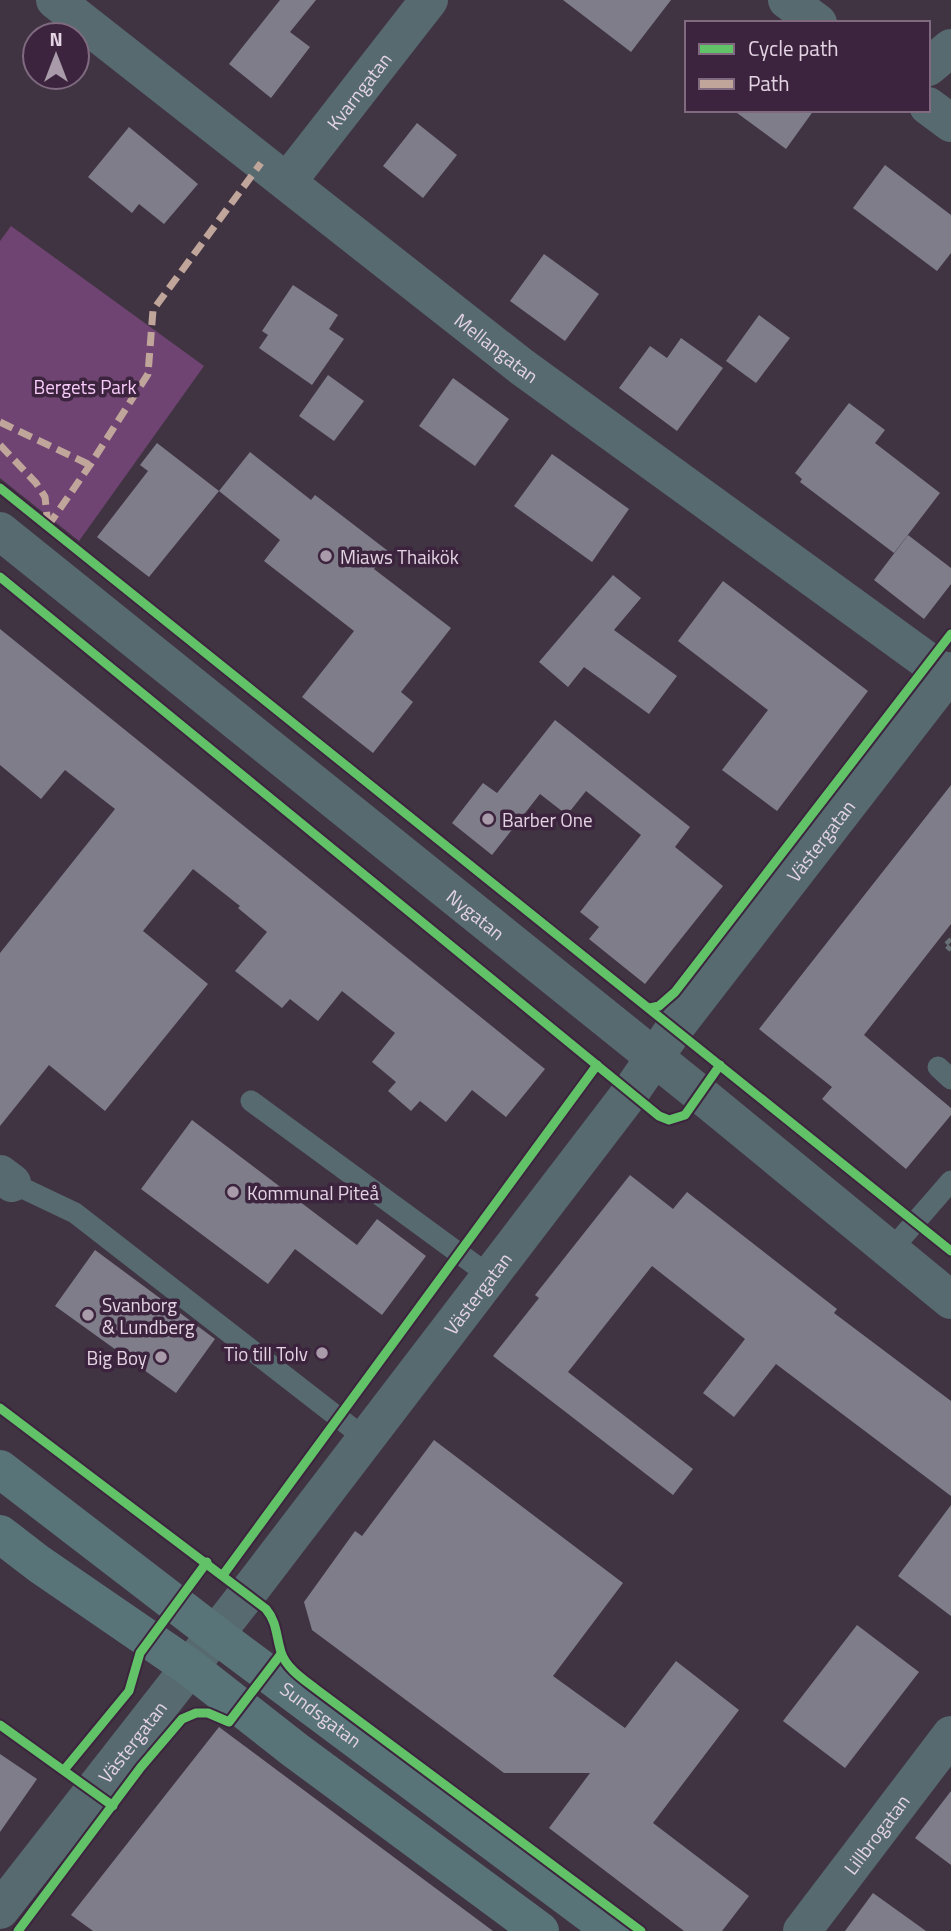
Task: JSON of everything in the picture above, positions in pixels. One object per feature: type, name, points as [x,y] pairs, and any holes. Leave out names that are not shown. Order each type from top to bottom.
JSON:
[{"type":"main road","name":"Sundsgatan","points":[[0,1469],[216,1635],[613,1931]]},
{"type":"main road","points":[[0,1534],[189,1667],[295,1750],[540,1931]]},
{"type":"street","name":"Mellangatan","points":[[55,0],[522,367],[950,675]]},
{"type":"street","name":"Kvarngatan","points":[[287,182],[429,0]]},
{"type":"street","points":[[787,0],[815,21]]},
{"type":"street","points":[[930,65],[951,48]]},
{"type":"street","points":[[930,107],[951,123]]},
{"type":"street","name":"Nygatan","points":[[0,531],[654,1057],[951,1300]]},
{"type":"street","name":"Västergatan","points":[[0,1910],[216,1635],[630,1093],[654,1057],[950,675]]},
{"type":"street","name":"Lillbrogatan","points":[[802,1931],[951,1735]]},
{"type":"street","points":[[0,1922],[11,1931]]},
{"type":"lane","points":[[251,1101],[490,1276]]},
{"type":"lane","points":[[6,1179],[75,1213],[366,1438]]},
{"type":"lane","points":[[891,1250],[951,1181]]},
{"type":"path","points":[[951,939],[945,945],[951,950]]},
{"type":"green space","name":"Bergets Park","points":[[11,226],[204,366],[79,541],[0,478],[0,241]]},
{"type":"building","points":[[280,0],[316,0],[290,32],[310,47],[271,98],[229,64]]},
{"type":"building","points":[[563,0],[671,0],[631,52]]},
{"type":"building","points":[[736,112],[813,112],[786,149]]},
{"type":"building","points":[[417,123],[457,155],[423,198],[383,166]]},
{"type":"building","points":[[129,127],[198,184],[164,224],[139,204],[132,213],[88,177]]},
{"type":"building","points":[[885,165],[951,215],[951,253],[937,271],[853,208]]},
{"type":"building","points":[[544,254],[599,294],[565,341],[510,301]]},
{"type":"building","points":[[293,285],[338,315],[329,329],[344,339],[312,385],[259,348],[268,335],[262,331]]},
{"type":"building","points":[[759,315],[790,338],[756,383],[726,361]]},
{"type":"building","points":[[681,338],[723,368],[677,431],[619,388],[650,346],[667,358]]},
{"type":"building","points":[[328,375],[364,401],[334,441],[299,416]]},
{"type":"building","points":[[453,378],[509,419],[475,466],[419,426]]},
{"type":"building","points":[[849,403],[885,430],[875,443],[940,493],[894,553],[800,482],[802,479],[795,473]]},
{"type":"building","points":[[157,443],[219,491],[149,577],[97,537],[148,471],[140,465]]},
{"type":"building","points":[[250,452],[311,500],[315,495],[388,551],[374,569],[451,628],[401,692],[413,702],[373,753],[302,697],[354,631],[264,561],[280,540],[219,491]]},
{"type":"building","points":[[552,454],[629,509],[592,562],[514,506]]},
{"type":"building","points":[[908,535],[951,568],[951,584],[924,619],[874,580]]},
{"type":"building","points":[[613,575],[641,598],[614,630],[677,676],[649,714],[584,667],[568,687],[539,662]]},
{"type":"building","points":[[723,581],[868,691],[777,811],[722,770],[768,710],[678,641]]},
{"type":"building","points":[[0,629],[545,1069],[506,1117],[472,1090],[446,1122],[420,1101],[411,1111],[388,1091],[396,1082],[372,1062],[395,1033],[342,991],[318,1021],[290,999],[282,1008],[235,971],[267,932],[238,908],[240,906],[193,869],[143,931],[208,984],[105,1111],[49,1065],[0,1126],[0,953],[115,809],[65,770],[41,799],[0,765]]},
{"type":"building","points":[[555,720],[690,827],[675,847],[723,886],[645,984],[589,939],[599,927],[580,912],[641,835],[586,791],[567,815],[540,794],[492,855],[452,823],[483,783],[497,793]]},
{"type":"building","points":[[951,785],[951,924],[864,1035],[951,1108],[951,1115],[906,1169],[822,1099],[832,1087],[759,1029]]},
{"type":"building","points":[[192,1120],[357,1245],[377,1219],[426,1256],[382,1315],[295,1249],[268,1284],[141,1189]]},
{"type":"building","points":[[630,1175],[673,1209],[687,1192],[837,1309],[834,1313],[951,1401],[951,1496],[776,1364],[734,1417],[703,1393],[745,1339],[652,1266],[568,1372],[693,1469],[673,1495],[493,1356],[539,1298],[535,1295]]},
{"type":"building","points":[[95,1250],[215,1339],[176,1393],[55,1306]]},
{"type":"building","points":[[434,1440],[623,1583],[553,1676],[625,1728],[676,1661],[739,1710],[653,1823],[749,1896],[722,1931],[684,1931],[549,1828],[590,1773],[504,1773],[312,1630],[304,1602],[355,1531],[362,1536]]},
{"type":"building","points":[[951,1505],[951,1616],[898,1576]]},
{"type":"building","points":[[857,1625],[919,1672],[845,1768],[783,1721]]},
{"type":"building","points":[[219,1727],[493,1931],[93,1931],[71,1915]]},
{"type":"building","points":[[0,1754],[37,1779],[0,1832]]},
{"type":"building","points":[[951,1791],[951,1865],[915,1838]]},
{"type":"building","points":[[873,1893],[926,1931],[845,1931]]},
{"type":"marked path","points":[[48,526],[148,374],[153,310],[261,163]]},
{"type":"marked path","points":[[0,422],[90,465]]},
{"type":"marked path","points":[[0,445],[36,483],[45,497],[48,526]]},
{"type":"cycle path","points":[[0,488],[951,1251]]},
{"type":"cycle path","points":[[0,577],[659,1116],[669,1120],[685,1115],[720,1065]]},
{"type":"cycle path","points":[[650,1008],[659,1006],[675,992],[951,634]]},
{"type":"cycle path","points":[[223,1575],[597,1065]]},
{"type":"cycle path","points":[[0,1408],[266,1609],[274,1624],[283,1658],[301,1677],[641,1931]]},
{"type":"cycle path","points":[[64,1770],[129,1691],[140,1653],[207,1562]]},
{"type":"cycle path","points":[[18,1931],[141,1767],[182,1719],[196,1713],[208,1713],[229,1722],[281,1654]]},
{"type":"cycle path","points":[[0,1725],[113,1806]]},
{"type":"place","name":"Miaws Thaikök","points":[[326,556]]},
{"type":"place","name":"Barber One","points":[[488,819]]},
{"type":"place","name":"Kommunal Piteå","points":[[233,1192]]},
{"type":"place","name":"Svanborg & Lundberg","points":[[88,1315]]},
{"type":"place","name":"Tio till Tolv","points":[[322,1353]]},
{"type":"place","name":"Big Boy","points":[[161,1357]]}]
